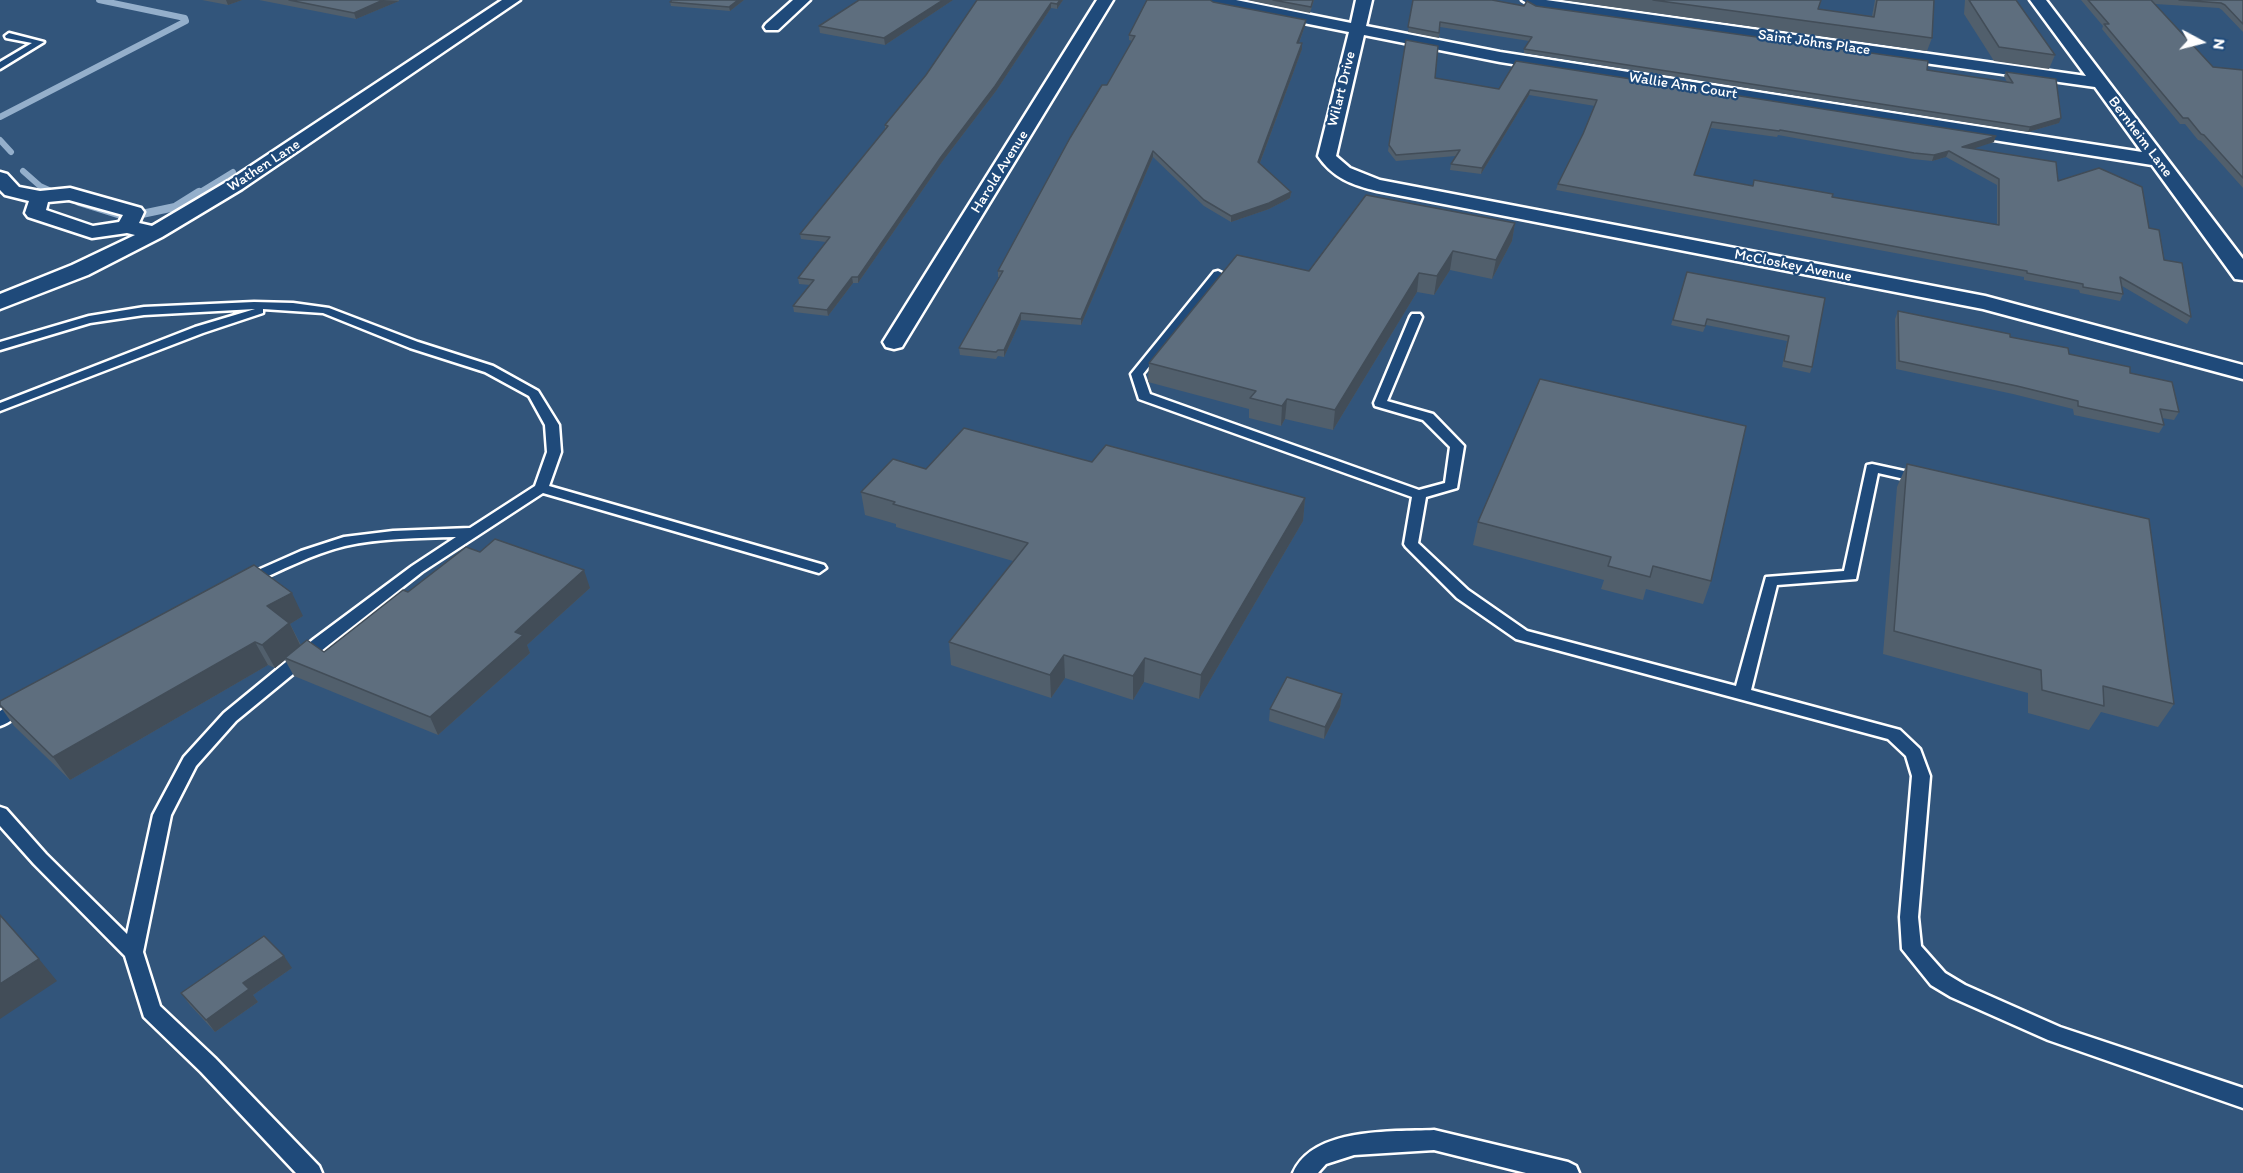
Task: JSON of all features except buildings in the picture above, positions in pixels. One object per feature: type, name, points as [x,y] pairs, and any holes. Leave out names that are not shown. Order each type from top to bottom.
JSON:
[{"type":"street","points":[[772,27],[802,0]]},
{"type":"street","name":"Harold Avenue","points":[[894,342],[1105,0]]},
{"type":"street","name":"Wallie Ann Court","points":[[1213,0],[1500,57],[2156,160]]},
{"type":"street","name":"Wilart Drive","points":[[1341,172],[1333,166],[1327,156],[1328,144],[1364,0]]},
{"type":"street","name":"Saint Johns Place","points":[[1530,0],[1535,3],[2100,83]]},
{"type":"street","name":"Bernheim Lane","points":[[2038,0],[2243,274]]},
{"type":"street","name":"Wathen Lane","points":[[0,302],[80,270],[155,234],[236,185],[506,1]]},
{"type":"street","name":"McCloskey Avenue","points":[[1341,172],[1377,186],[1985,303],[2243,372]]},
{"type":"street","points":[[4,188],[39,197],[70,194],[134,212],[128,226]]},
{"type":"street","points":[[39,197],[35,213],[92,232],[128,226],[155,234]]},
{"type":"lane","points":[[0,66],[40,42],[9,36]]},
{"type":"lane","points":[[1218,274],[1137,374],[1144,396],[1419,495],[1452,484],[1457,446],[1428,417],[1380,403],[1416,317]]},
{"type":"lane","points":[[0,346],[89,320],[144,311],[276,306],[325,310],[414,345],[489,369],[534,394],[552,425],[554,452],[542,488],[417,569],[320,643],[230,717],[190,762],[162,815],[133,952]]},
{"type":"lane","points":[[0,406],[188,334],[276,306]]},
{"type":"lane","points":[[1742,693],[1771,580],[1851,576],[1872,468],[1939,483]]},
{"type":"lane","points":[[542,488],[819,567]]},
{"type":"lane","points":[[1419,495],[1411,544],[1438,575],[1490,616],[1522,635],[1894,734],[1914,753],[1921,776],[1909,917],[1912,949],[1938,979],[1958,991],[2055,1034],[2243,1098]]},
{"type":"lane","points":[[231,588],[300,556],[343,542],[391,536],[474,532]]},
{"type":"lane","points":[[0,720],[32,695]]},
{"type":"lane","points":[[0,814],[40,859],[133,952],[151,1011],[208,1065],[311,1173]]},
{"type":"lane","points":[[1304,1173],[1319,1156],[1354,1145],[1434,1140],[1568,1173]]},
{"type":"waterway","points":[[0,117],[186,21],[185,18],[99,0]]},
{"type":"waterway","points":[[0,140],[11,152]]},
{"type":"waterway","points":[[23,171],[40,186],[51,191]]},
{"type":"waterway","points":[[197,194],[233,172]]},
{"type":"waterway","points":[[137,215],[175,207],[199,192]]},
{"type":"waterway","points":[[79,202],[124,216]]}]
